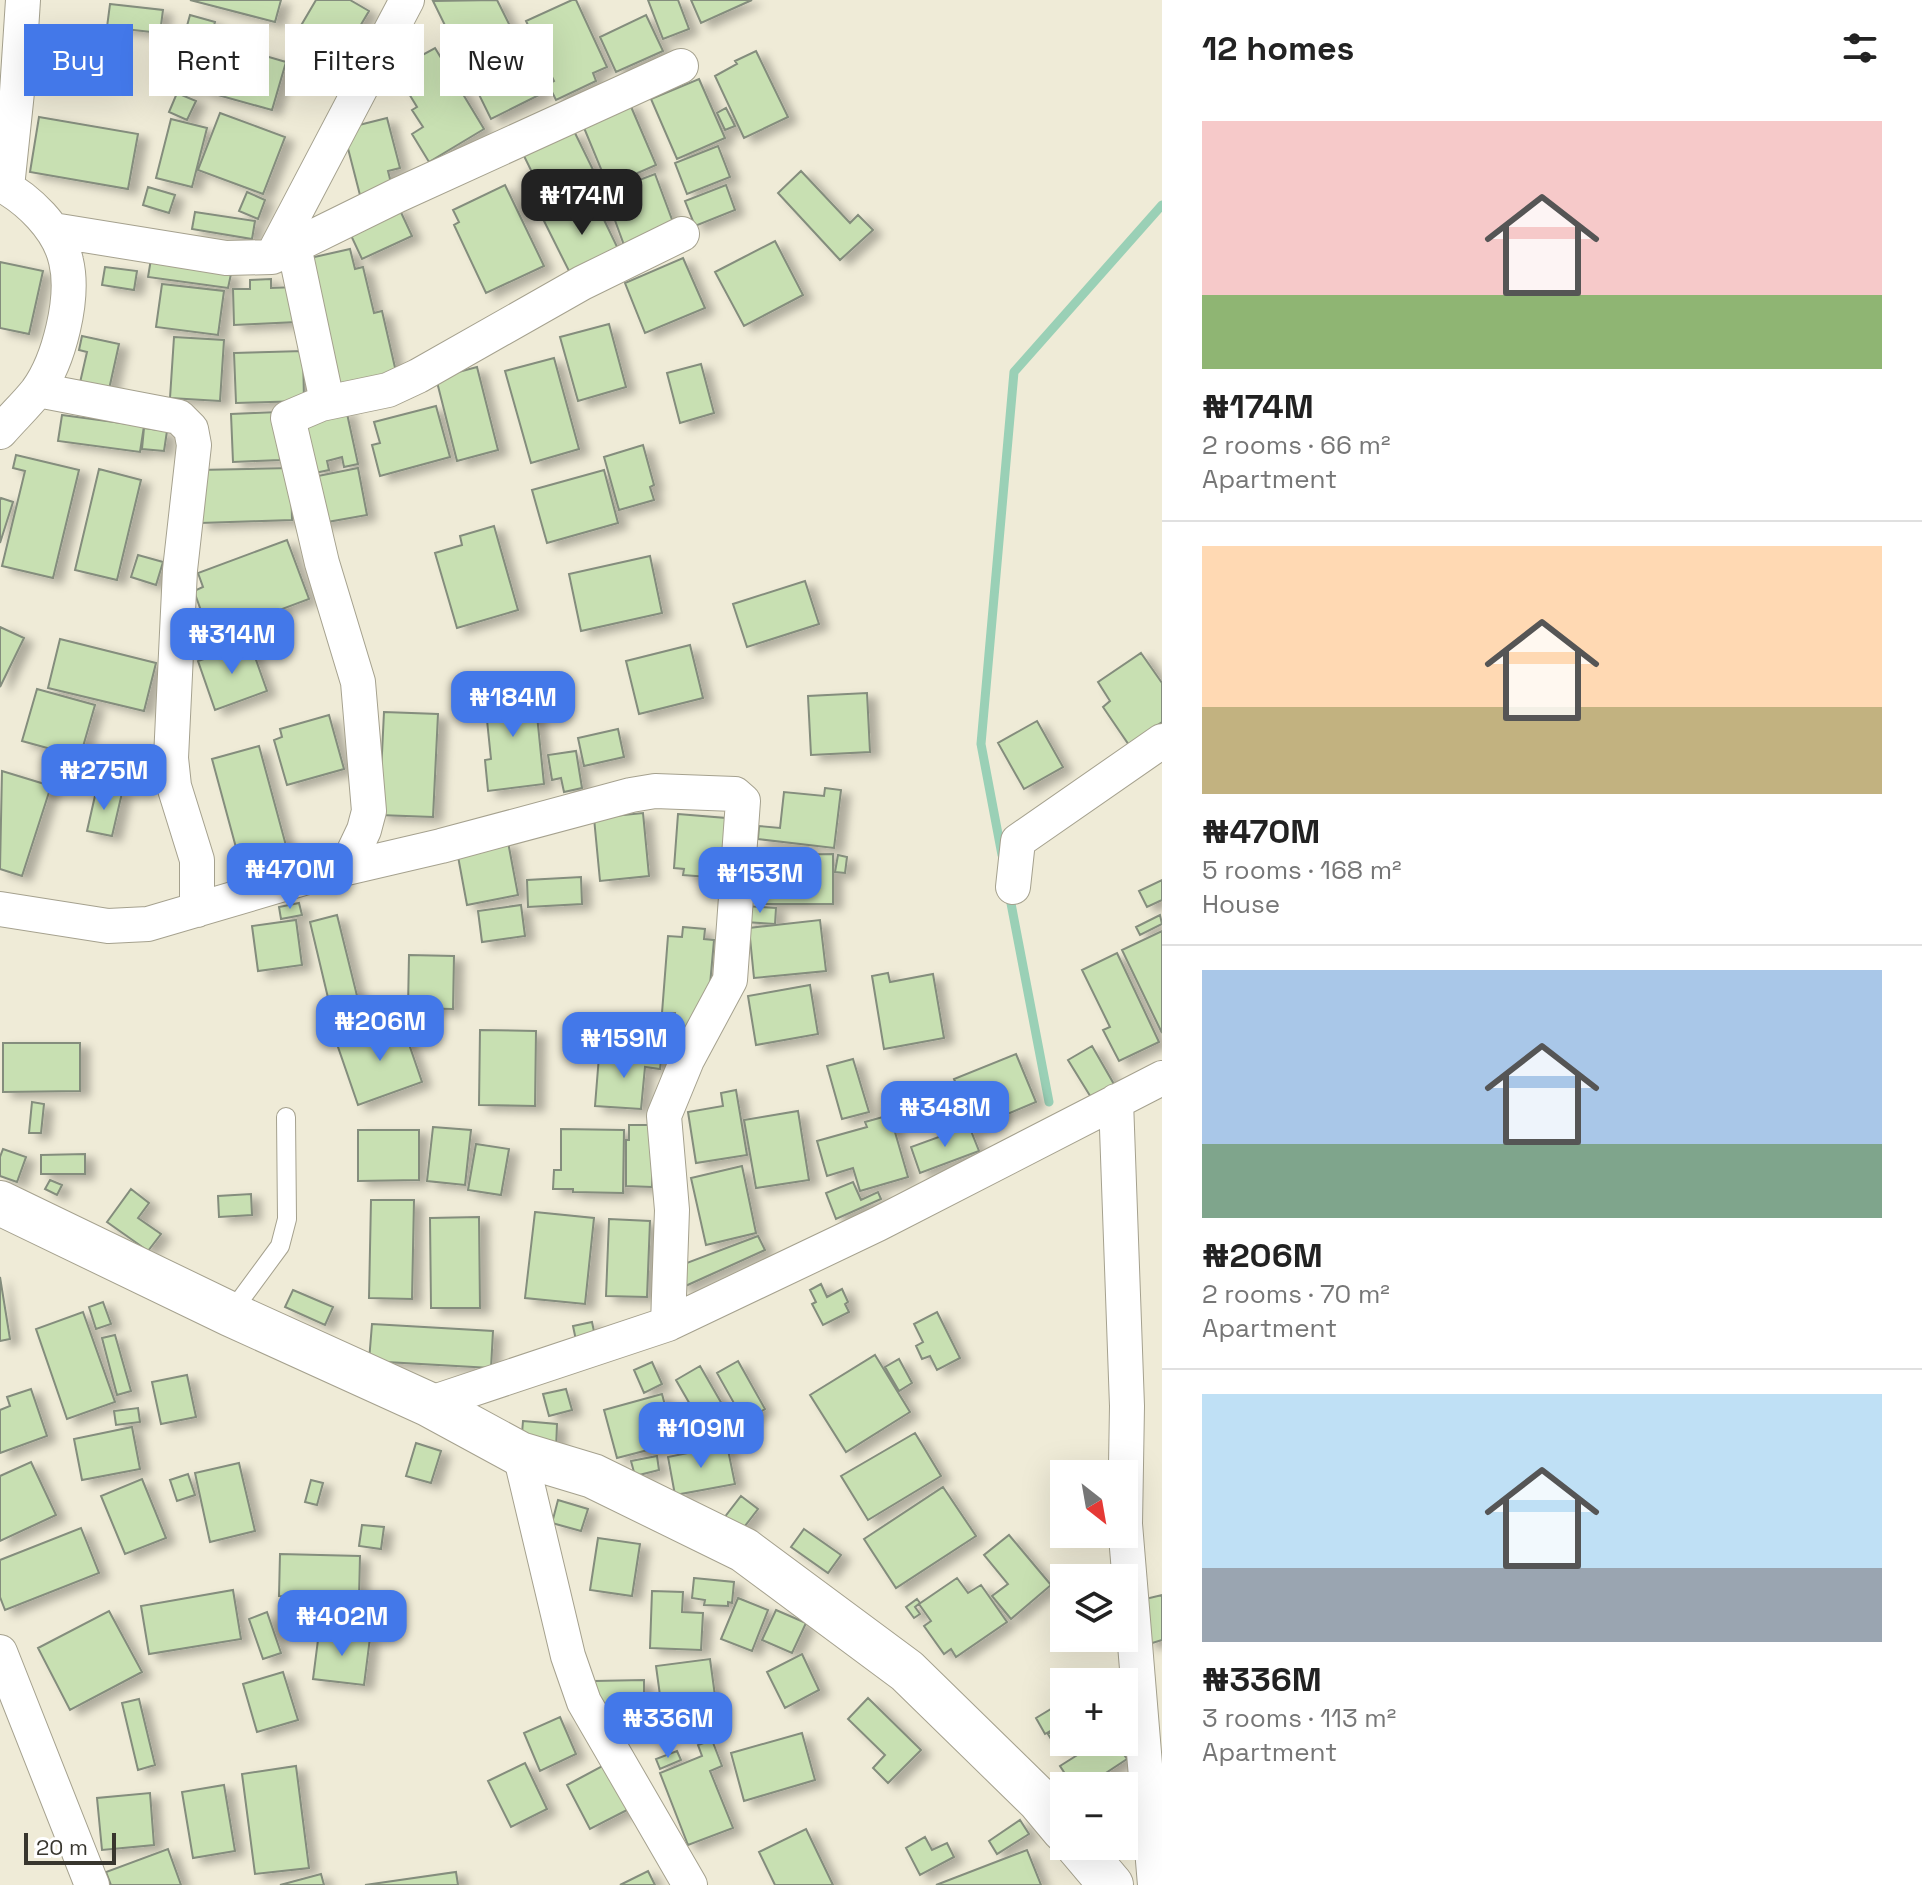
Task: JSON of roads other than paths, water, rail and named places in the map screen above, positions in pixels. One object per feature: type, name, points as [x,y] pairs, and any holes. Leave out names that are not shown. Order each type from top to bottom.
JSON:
[{"type":"street","points":[[0,432],[38,390],[60,347],[67,294],[67,261],[53,230],[16,193],[3,185],[17,92],[23,0]]},
{"type":"street","points":[[321,404],[325,392],[283,252],[407,0]]},
{"type":"street","points":[[53,230],[226,258],[283,252],[398,195],[681,66]]},
{"type":"street","points":[[346,868],[364,830],[369,811],[358,682],[322,563],[288,418],[321,404],[388,390],[418,376],[582,283],[682,234]]},
{"type":"street","points":[[38,390],[179,417],[191,429],[194,445],[180,570],[171,758],[174,786],[197,860],[197,910]]},
{"type":"street","points":[[1013,887],[1018,841],[1162,741]]},
{"type":"street","points":[[0,909],[108,926],[148,924],[304,878],[441,846],[631,795],[655,791],[735,794],[743,801],[730,980],[687,1060],[664,1116],[672,1210],[668,1324]]},
{"type":"street","points":[[428,1404],[668,1324],[878,1224],[1162,1078]]},
{"type":"street","points":[[1116,1101],[1127,1406],[1125,1524],[1155,1885]]},
{"type":"street","points":[[0,1203],[230,1314],[428,1404],[520,1454],[593,1476],[744,1550],[907,1671],[1050,1813]]},
{"type":"street","points":[[520,1454],[568,1656],[584,1702],[690,1885]]},
{"type":"street","points":[[0,1652],[92,1885]]},
{"type":"street","points":[[1090,1860],[1111,1885]]},
{"type":"lane","points":[[230,1314],[280,1246],[287,1219],[286,1117]]},
{"type":"waterway","points":[[1002,855],[981,744],[1014,372],[1162,205]]},
{"type":"waterway","points":[[1009,893],[1049,1102]]}]
